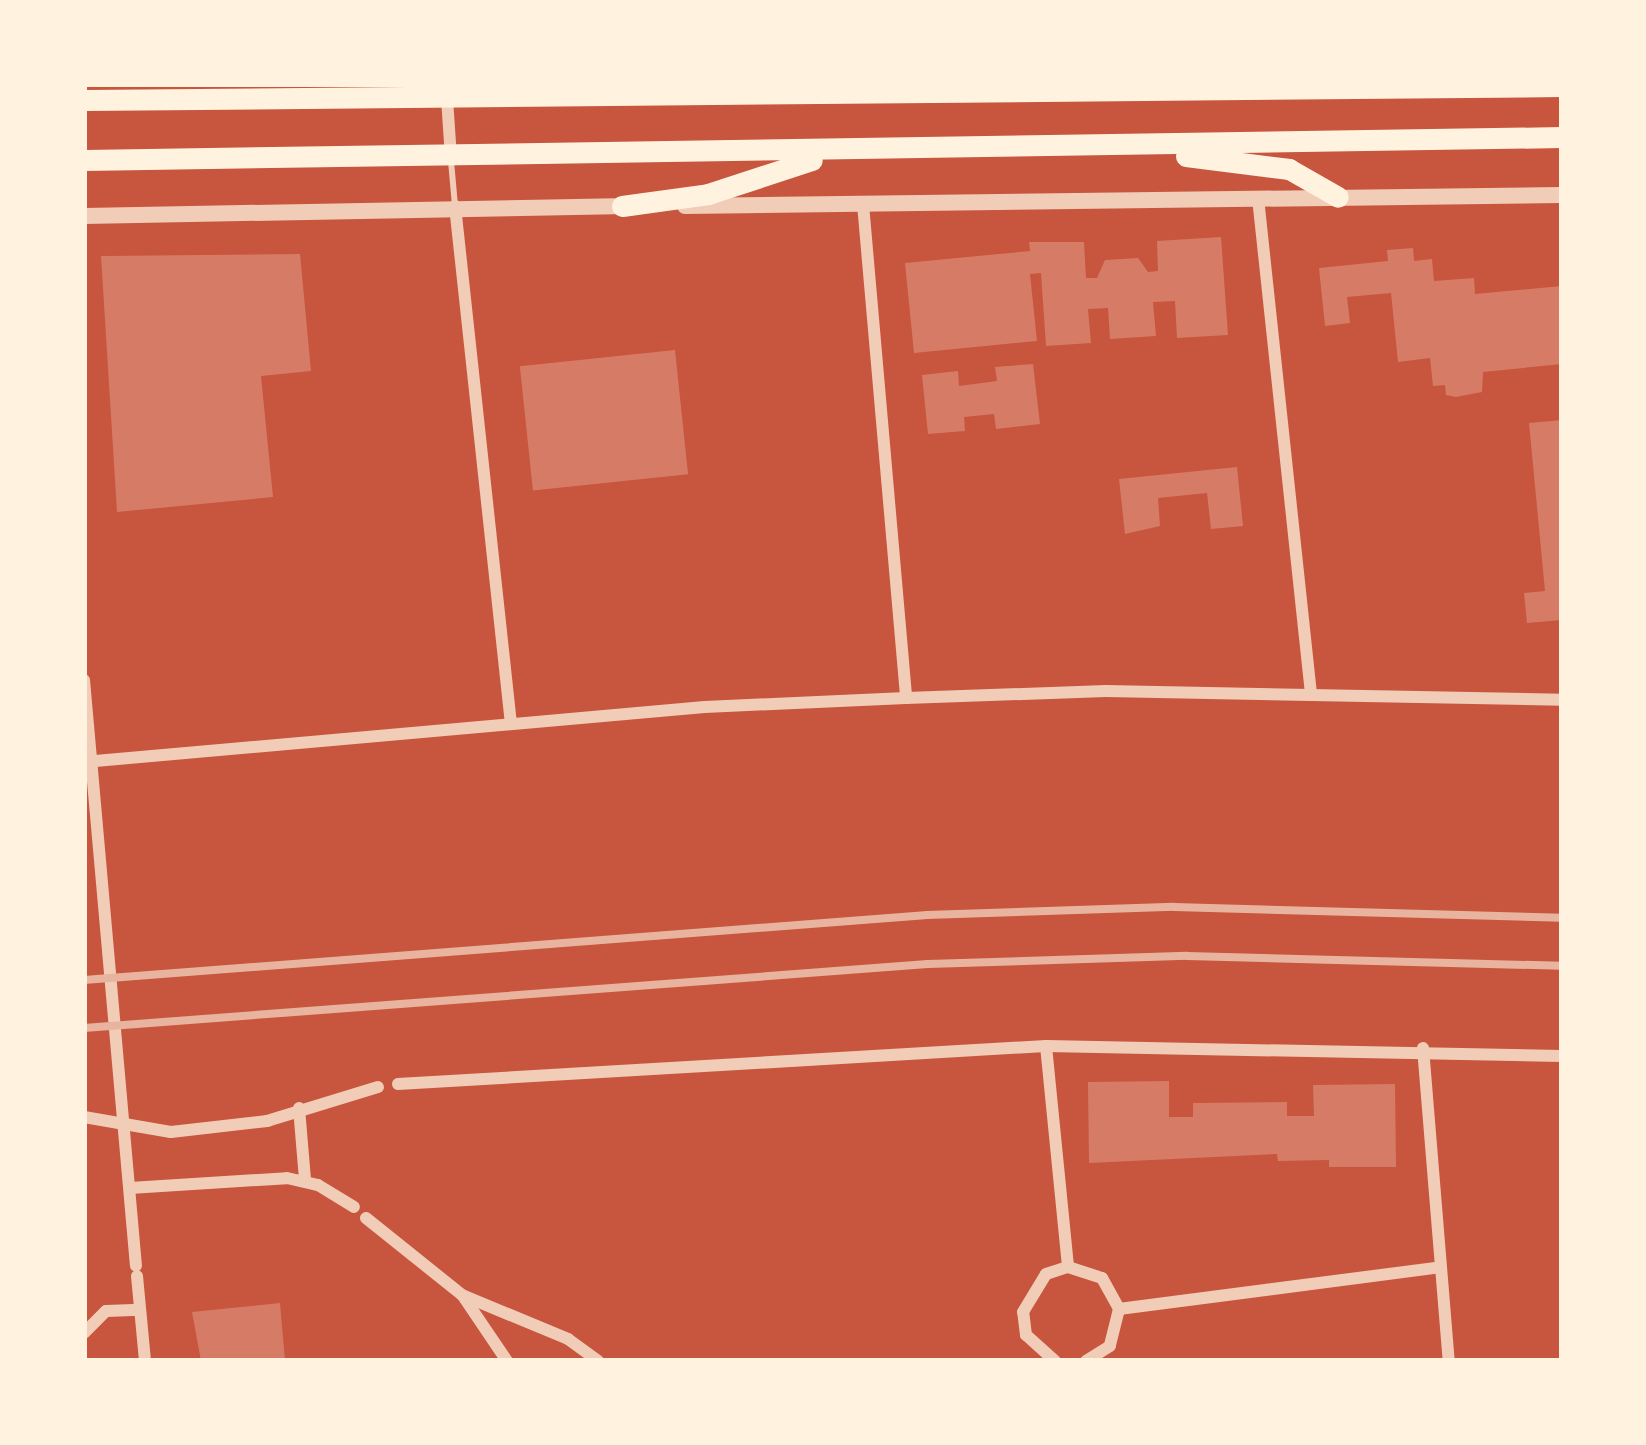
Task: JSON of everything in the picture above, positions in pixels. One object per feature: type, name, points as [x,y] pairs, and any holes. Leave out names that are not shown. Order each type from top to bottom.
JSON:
[{"type":"main road","points":[[1008,84],[1037,88]]},
{"type":"main road","points":[[84,100],[446,89],[1562,86]]},
{"type":"main road","points":[[84,160],[1114,148],[1562,137]]},
{"type":"main road","points":[[1114,148],[1289,169],[1338,197]]},
{"type":"main road","points":[[622,206],[708,194],[846,152]]},
{"type":"street","points":[[446,89],[451,158]]},
{"type":"street","points":[[84,217],[455,206],[1562,195]]},
{"type":"street","points":[[1258,198],[1310,692]]},
{"type":"street","points":[[863,204],[906,698]]},
{"type":"street","points":[[455,206],[511,724]]},
{"type":"street","points":[[84,680],[145,1361]]},
{"type":"street","points":[[88,762],[511,724],[906,698],[1310,692],[1562,700]]},
{"type":"street","points":[[1046,1046],[1068,1267]]},
{"type":"street","points":[[398,1084],[1046,1046],[1423,1048],[1562,1056]]},
{"type":"street","points":[[1423,1048],[1435,1268],[1449,1361]]},
{"type":"street","points":[[84,1117],[171,1132],[247,1124],[378,1087]]},
{"type":"street","points":[[299,1108],[305,1180]]},
{"type":"street","points":[[130,1188],[305,1180],[354,1207]]},
{"type":"street","points":[[366,1218],[462,1295],[568,1339],[598,1361]]},
{"type":"street","points":[[1055,1361],[1036,1357],[1023,1312],[1046,1274],[1068,1267],[1102,1278],[1119,1309],[1110,1346],[1085,1361]]},
{"type":"street","points":[[1119,1309],[1435,1268]]},
{"type":"street","points":[[462,1295],[506,1361]]},
{"type":"street","points":[[84,1333],[106,1311],[140,1310]]},
{"type":"lane","points":[[451,158],[455,206]]},
{"type":"building","points":[[1221,237],[1228,335],[1177,338],[1175,301],[1153,302],[1156,336],[1110,339],[1108,308],[1088,309],[1091,343],[1046,346],[1041,273],[1030,274],[1037,341],[914,353],[905,263],[1030,251],[1029,242],[1084,242],[1086,278],[1097,278],[1105,260],[1138,258],[1148,272],[1158,271],[1157,241]]},
{"type":"building","points":[[1413,248],[1414,261],[1432,259],[1434,281],[1474,278],[1475,294],[1562,286],[1562,364],[1483,372],[1482,392],[1456,397],[1446,395],[1445,385],[1433,386],[1430,358],[1398,362],[1391,293],[1347,297],[1350,323],[1325,326],[1319,268],[1388,261],[1387,250]]},
{"type":"building","points":[[300,254],[311,371],[261,376],[273,497],[117,512],[101,256]]},
{"type":"building","points":[[675,350],[688,474],[533,491],[520,366]]},
{"type":"building","points":[[1033,364],[1040,424],[996,429],[994,414],[964,417],[965,431],[928,434],[922,375],[958,371],[959,386],[997,381],[995,367]]},
{"type":"building","points":[[1562,420],[1562,620],[1527,623],[1524,593],[1545,591],[1529,423]]},
{"type":"building","points":[[1237,467],[1243,526],[1211,529],[1207,493],[1158,498],[1160,526],[1125,534],[1119,479]]},
{"type":"building","points":[[1169,1081],[1169,1117],[1193,1117],[1193,1103],[1287,1102],[1287,1116],[1314,1116],[1313,1085],[1395,1084],[1396,1167],[1329,1167],[1329,1160],[1278,1161],[1277,1154],[1089,1163],[1088,1082]]},
{"type":"building","points":[[280,1303],[285,1361],[201,1361],[192,1312]]},
{"type":"railway","points":[[84,980],[927,915],[1174,907],[1562,918]]},
{"type":"railway","points":[[84,1028],[928,964],[1187,956],[1562,966]]}]
